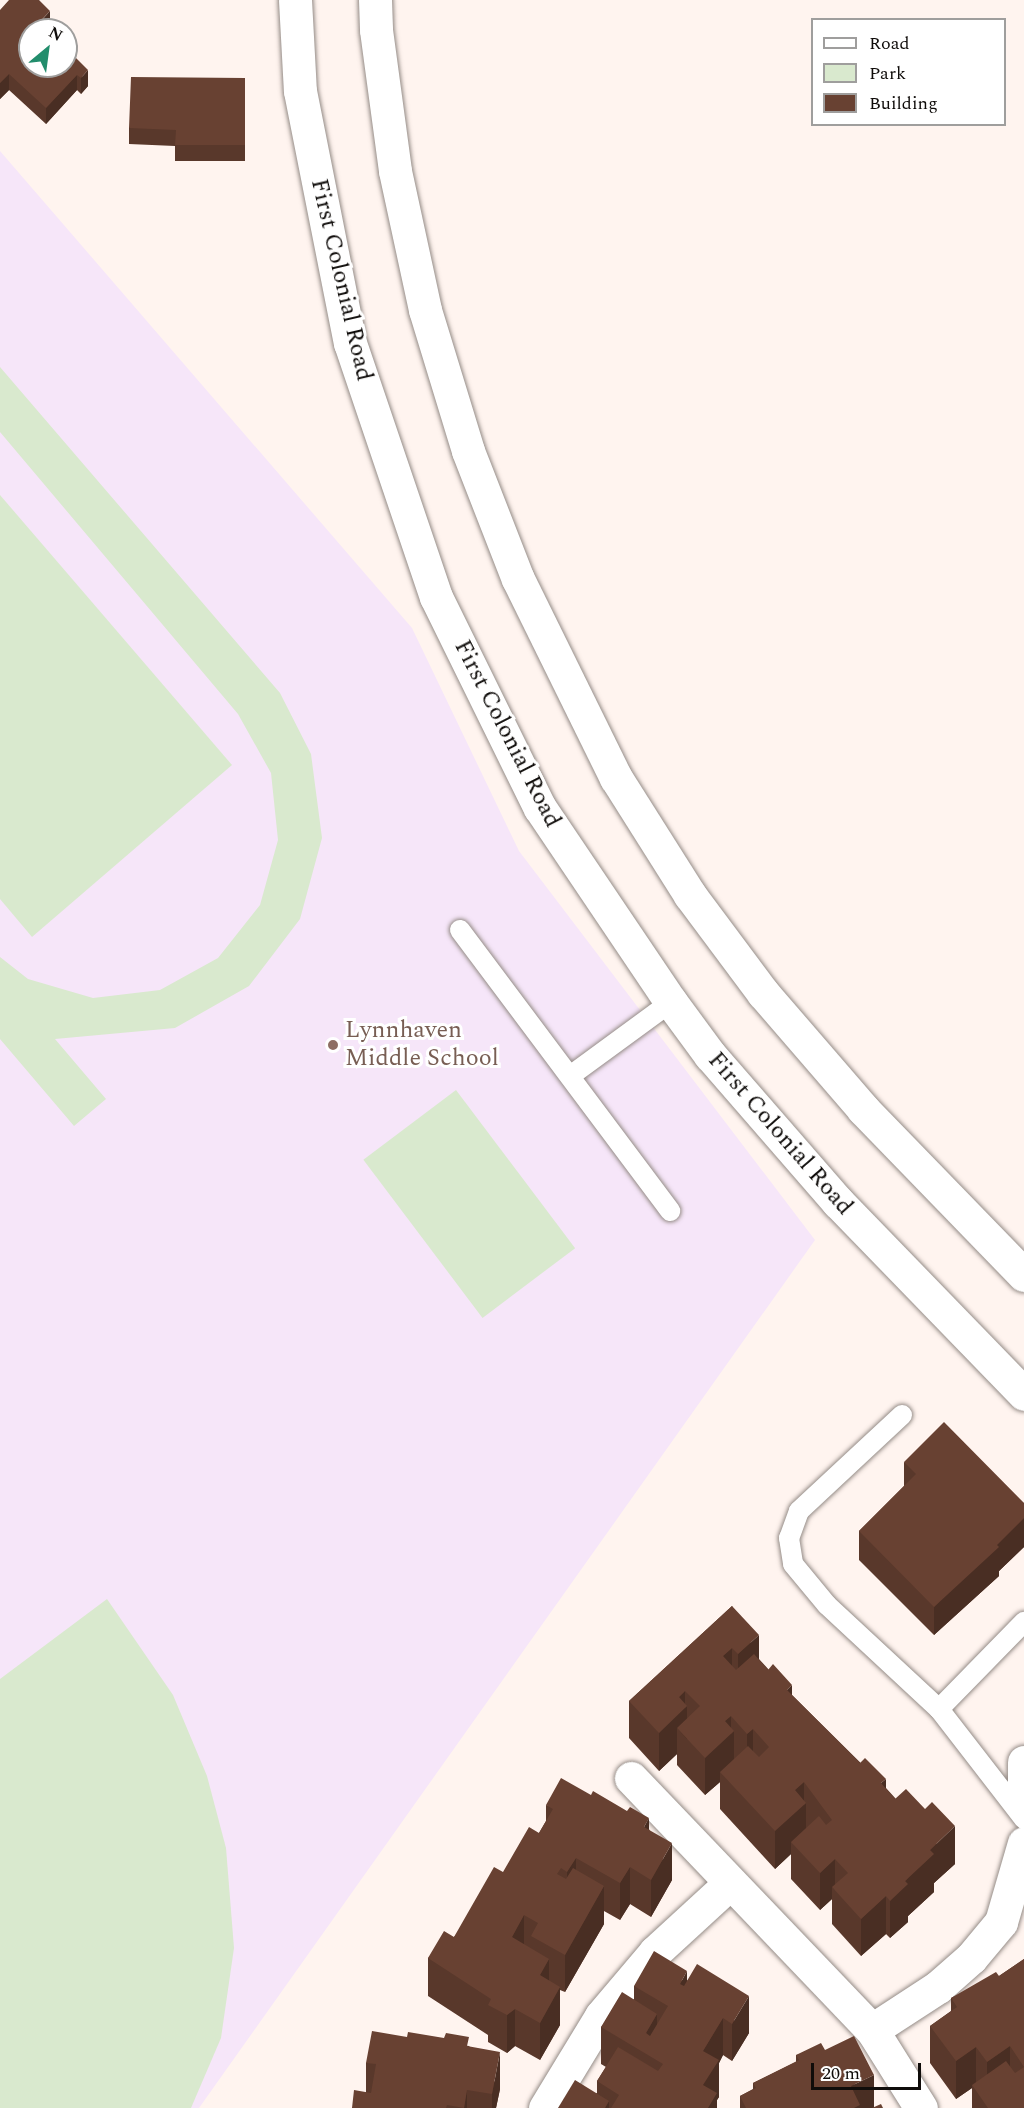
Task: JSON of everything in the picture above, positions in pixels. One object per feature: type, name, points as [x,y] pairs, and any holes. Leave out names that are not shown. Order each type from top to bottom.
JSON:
[{"type":"main road","name":"First Colonial Road","points":[[295,0],[300,91],[350,343],[436,597],[540,808],[671,1002],[710,1055],[838,1202],[1024,1394]]},
{"type":"main road","points":[[375,0],[375,30],[395,171],[425,309],[468,451],[518,579],[616,778],[690,895],[763,993],[863,1109],[1024,1275]]},
{"type":"main road","points":[[1024,1762],[1024,1791]]},
{"type":"main road","points":[[631,1778],[872,2030],[921,2108]]},
{"type":"main road","points":[[872,2030],[938,1987],[971,1958],[1001,1922],[1024,1843]]},
{"type":"main road","points":[[545,2108],[601,2016],[655,1952],[730,1883]]},
{"type":"lane","points":[[460,930],[670,1211]]},
{"type":"lane","points":[[570,1076],[671,1002]]},
{"type":"lane","points":[[902,1415],[799,1511],[789,1538],[793,1564],[827,1605],[939,1709],[1024,1819]]},
{"type":"lane","points":[[939,1709],[1024,1622]]},
{"type":"shaded area","name":"Lynnhaven Middle School","points":[[0,151],[412,628],[519,851],[815,1240],[199,2108],[0,2108]]},
{"type":"green space","points":[[0,367],[280,693],[311,754],[322,838],[300,919],[249,986],[175,1028],[55,1039],[106,1099],[74,1126],[0,1039],[0,957],[28,979],[93,998],[160,990],[218,958],[260,905],[278,840],[271,773],[238,714],[0,432]]},
{"type":"green space","points":[[0,495],[232,765],[32,937],[0,899]]},
{"type":"green space","points":[[456,1090],[575,1248],[483,1318],[363,1160]]},
{"type":"green space","points":[[107,1599],[173,1695],[207,1776],[226,1848],[234,1948],[221,2038],[191,2108],[0,2108],[0,1679]]},
{"type":"building","points":[[9,0],[39,0],[50,11],[43,18],[18,18],[18,78],[74,78],[46,108],[9,74],[0,83],[0,10]]},
{"type":"building","points":[[78,60],[88,70],[81,78],[78,76]]},
{"type":"building","points":[[131,77],[245,78],[245,145],[175,145],[176,130],[129,128]]},
{"type":"building","points":[[944,1422],[1024,1503],[1024,1518],[997,1545],[999,1547],[934,1607],[859,1531],[916,1474],[904,1462]]},
{"type":"building","points":[[732,1606],[759,1635],[738,1654],[732,1648],[723,1656],[736,1670],[754,1654],[768,1670],[773,1664],[792,1685],[787,1690],[860,1763],[865,1758],[886,1779],[881,1783],[895,1799],[906,1789],[925,1809],[932,1802],[955,1826],[930,1850],[934,1854],[905,1881],[908,1884],[890,1901],[886,1896],[861,1919],[832,1887],[848,1873],[835,1859],[820,1873],[791,1842],[819,1816],[826,1825],[832,1820],[804,1782],[795,1790],[806,1803],[775,1831],[720,1772],[748,1746],[759,1757],[769,1747],[753,1729],[747,1734],[731,1716],[725,1721],[734,1731],[705,1758],[677,1728],[700,1706],[685,1691],[679,1697],[687,1706],[659,1733],[629,1701]]},
{"type":"building","points":[[561,1778],[591,1795],[593,1791],[627,1811],[630,1807],[649,1818],[644,1827],[672,1843],[651,1880],[630,1867],[620,1883],[576,1858],[567,1872],[561,1868],[557,1874],[566,1879],[573,1868],[604,1886],[565,1955],[531,1936],[538,1923],[524,1915],[512,1937],[549,1959],[540,1975],[560,1987],[540,2023],[515,2009],[507,2015],[488,2005],[491,1999],[428,1958],[444,1931],[454,1937],[494,1867],[503,1872],[529,1827],[539,1833],[553,1809],[546,1805]]},
{"type":"building","points":[[654,1951],[687,1971],[680,1984],[684,1986],[697,1964],[749,1996],[732,2024],[723,2018],[703,2051],[719,2060],[703,2085],[717,2093],[708,2108],[611,2108],[619,2095],[597,2081],[618,2047],[658,2071],[663,2064],[601,2027],[622,1992],[657,2014],[646,2033],[650,2036],[668,2006],[634,1986]]},
{"type":"building","points":[[1024,1959],[1024,2067],[1010,2046],[987,2062],[976,2047],[956,2061],[930,2026],[957,2007],[951,1998],[996,1972],[999,1976]]},
{"type":"building","points":[[372,2031],[407,2037],[408,2032],[444,2038],[446,2033],[469,2037],[467,2046],[500,2052],[492,2094],[467,2090],[464,2108],[447,2105],[446,2108],[352,2108],[354,2090],[371,2093],[376,2064],[366,2063]]},
{"type":"building","points":[[854,2036],[874,2075],[851,2086],[860,2105],[854,2108],[746,2108],[740,2096],[756,2088],[753,2083],[799,2060],[796,2055],[821,2043],[825,2050]]},
{"type":"building","points":[[1006,2061],[1015,2073],[1024,2067],[1024,2108],[988,2108],[972,2085]]},
{"type":"building","points":[[575,2080],[609,2101],[605,2108],[558,2108]]},
{"type":"place","name":"Lynnhaven Middle School","points":[[333,1045]]}]
